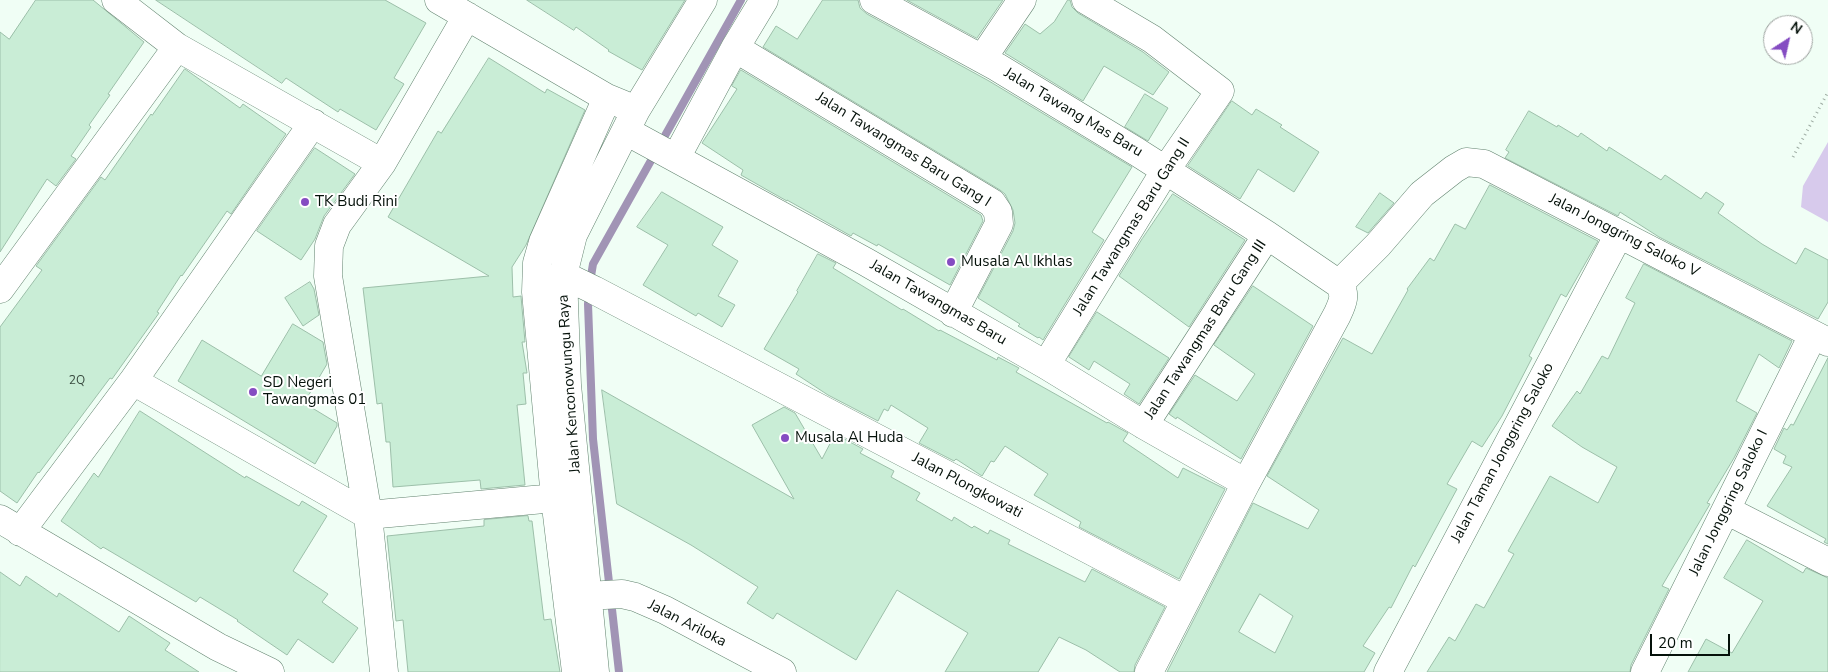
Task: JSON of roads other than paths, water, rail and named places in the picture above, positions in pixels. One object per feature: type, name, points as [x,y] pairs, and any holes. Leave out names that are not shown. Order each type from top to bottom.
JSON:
[{"type":"street","points":[[116,0],[177,47],[382,162]]},
{"type":"street","name":"Jalan Tawangmas Baru","points":[[439,0],[607,98],[632,126],[674,157],[866,262],[1246,483]]},
{"type":"street","name":"Jalan Kenconowungu Raya","points":[[595,672],[602,595],[567,385],[566,277],[573,235],[703,0]]},
{"type":"street","points":[[674,157],[764,0]]},
{"type":"street","name":"Jalan Tawang Mas Baru","points":[[874,0],[982,59],[1137,152],[1267,235],[1339,284]]},
{"type":"street","points":[[982,59],[1022,0]]},
{"type":"street","name":"Jalan Tawangmas Baru Gang II","points":[[1046,365],[1165,171],[1220,91],[1152,39],[1086,0]]},
{"type":"street","points":[[384,672],[368,515],[328,276],[329,246],[337,225],[382,162],[467,16]]},
{"type":"street","points":[[0,289],[177,47]]},
{"type":"street","name":"Jalan Tawangmas Baru Gang I","points":[[735,48],[992,202],[998,212],[998,224],[953,313]]},
{"type":"street","points":[[576,672],[555,498],[536,292],[538,263],[543,242],[607,98]]},
{"type":"street","points":[[270,672],[218,648],[10,525],[133,381],[313,123]]},
{"type":"street","name":"Jalan Jonggring Saloko V","points":[[1339,284],[1378,245],[1422,194],[1466,162],[1484,164],[1821,339]]},
{"type":"street","name":"Jalan Taman Jonggring Saloko","points":[[1388,672],[1619,234]]},
{"type":"street","name":"Jalan Tawangmas Baru Gang III","points":[[1144,425],[1267,235]]},
{"type":"street","name":"Jalan Plongkowati","points":[[566,277],[1185,600]]},
{"type":"street","points":[[1149,672],[1246,483],[1337,315],[1343,299],[1343,290],[1339,284]]},
{"type":"street","name":"Jalan Jonggring Saloko I","points":[[1652,670],[1726,510],[1821,339]]},
{"type":"street","points":[[133,381],[368,515],[555,498]]},
{"type":"street","points":[[1726,510],[1828,562]]},
{"type":"street","name":"Jalan Ariloka","points":[[602,595],[665,610],[782,672]]},
{"type":"waterway","points":[[590,282],[593,264],[741,0]]},
{"type":"waterway","points":[[589,293],[593,439],[619,672]]},
{"type":"place","name":"TK Budi Rini","points":[[305,202]]},
{"type":"place","name":"Musala Al Ikhlas","points":[[951,262]]},
{"type":"place","name":"SD Negeri Tawangmas 01","points":[[253,392]]},
{"type":"place","name":"Musala Al Huda","points":[[785,438]]}]
